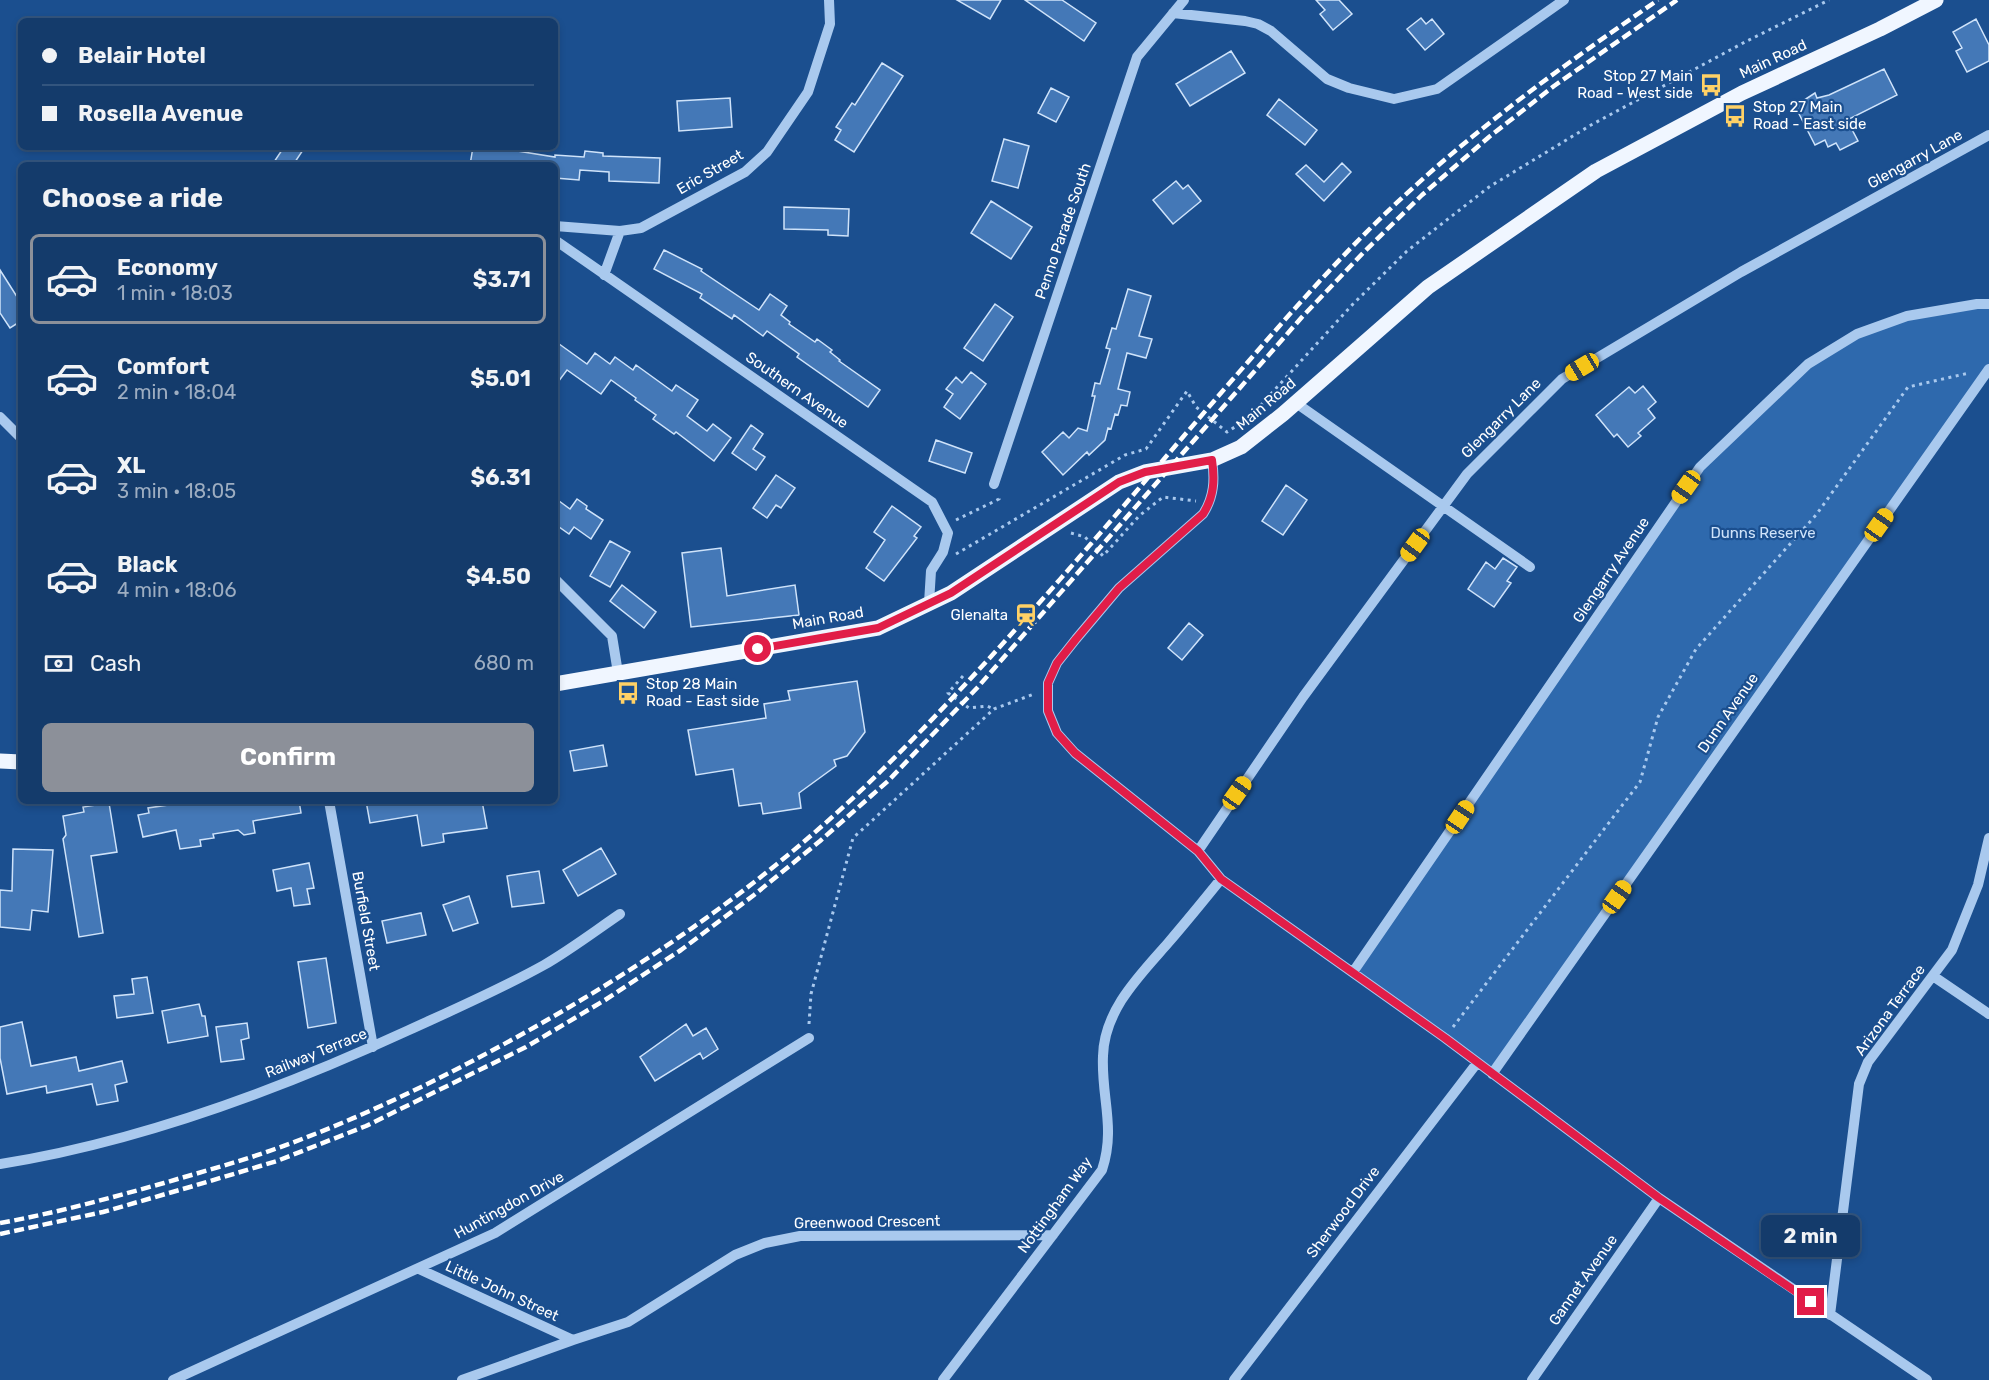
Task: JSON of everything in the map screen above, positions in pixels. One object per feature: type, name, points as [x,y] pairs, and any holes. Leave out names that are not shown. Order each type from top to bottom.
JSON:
[{"type":"main road","name":"Main Road","points":[[558,683],[878,628],[951,593],[1119,482],[1135,474],[1212,460],[1241,447],[1296,403],[1428,286],[1596,171],[1742,93],[1936,0]]},
{"type":"main road","points":[[0,761],[18,762]]},
{"type":"street","name":"Eric Street","points":[[620,231],[641,228],[682,206],[745,172],[767,152],[808,92],[830,24],[829,0]]},
{"type":"street","name":"Penno Parade South","points":[[994,484],[1137,57],[1184,0]]},
{"type":"street","points":[[1173,13],[1258,24],[1271,31],[1327,79],[1349,88],[1394,99],[1437,89],[1564,0]]},
{"type":"street","name":"Glengarry Lane","points":[[1198,851],[1303,698],[1467,474],[1562,379],[1741,272],[1989,135]]},
{"type":"street","points":[[558,226],[620,231],[604,275]]},
{"type":"street","name":"Southern Avenue","points":[[558,242],[932,502],[944,526]]},
{"type":"street","name":"Glengarry Avenue","points":[[1353,972],[1700,467],[1808,364],[1857,334],[1906,316],[1989,304]]},
{"type":"street","name":"Dunn Avenue","points":[[1492,1074],[1989,369]]},
{"type":"street","points":[[1296,403],[1530,567]]},
{"type":"street","points":[[0,417],[18,435]]},
{"type":"street","points":[[1212,460],[1214,478],[1210,503],[1203,514],[1119,588],[1057,663],[1048,683],[1048,711],[1057,733],[1069,747],[1198,851],[1221,879],[1445,1038],[1659,1198],[1927,1380]]},
{"type":"street","points":[[929,603],[931,571],[943,552],[948,533],[944,526]]},
{"type":"street","points":[[558,582],[612,636],[618,673]]},
{"type":"street","name":"Burfield Street","points":[[330,804],[373,1047]]},
{"type":"street","name":"Arizona Terrace","points":[[1830,1315],[1859,1084],[1868,1062],[1952,950],[1978,885],[1989,838]]},
{"type":"street","name":"Nottingham Way","points":[[943,1380],[1102,1170],[1108,1153],[1109,1137],[1102,1057],[1104,1041],[1113,1016],[1129,989],[1221,879]]},
{"type":"street","name":"Railway Terrace","points":[[0,1164],[103,1144],[288,1082],[373,1047],[496,990],[546,963],[620,914]]},
{"type":"street","points":[[1934,976],[1989,1014]]},
{"type":"street","name":"Huntingdon Drive","points":[[173,1380],[495,1233],[809,1038]]},
{"type":"street","name":"Sherwood Drive","points":[[1234,1380],[1477,1063]]},
{"type":"street","name":"Gannet Avenue","points":[[1532,1380],[1659,1198]]},
{"type":"street","name":"Greenwood Crescent","points":[[462,1380],[628,1322],[735,1255],[773,1241],[800,1236],[1053,1235]]},
{"type":"street","name":"Little John Street","points":[[419,1269],[573,1340]]},
{"type":"path","points":[[943,552],[951,557],[1125,455],[1146,449],[1186,391],[1196,407],[1227,432],[1241,424],[1353,304],[1407,251],[1489,187],[1591,125],[1745,42],[1829,0]]},
{"type":"path","points":[[1445,1038],[1640,782],[1658,717],[1696,649],[1816,515],[1908,387],[1977,371]]},
{"type":"path","points":[[944,526],[999,499],[994,484]]},
{"type":"path","points":[[1052,527],[1085,537],[1103,556],[1139,516],[1163,497],[1210,503]]},
{"type":"path","points":[[963,676],[948,693],[969,708],[987,706],[994,709]]},
{"type":"path","points":[[809,1038],[811,994],[854,838],[994,709],[1048,689]]},
{"type":"green space","name":"Dunns Reserve","points":[[1989,304],[1989,369],[1492,1074],[1353,972],[1700,467],[1808,364],[1857,334],[1907,316]]},
{"type":"building","points":[[957,0],[1001,0],[990,19]]},
{"type":"building","points":[[1025,0],[1062,0],[1096,23],[1084,41]]},
{"type":"building","points":[[1316,0],[1339,0],[1352,14],[1333,30],[1320,14],[1325,10]]},
{"type":"building","points":[[1421,18],[1426,24],[1432,19],[1444,34],[1425,50],[1407,29]]},
{"type":"building","points":[[1976,19],[1989,45],[1989,61],[1967,72],[1956,51],[1962,48],[1953,32]]},
{"type":"building","points":[[1231,51],[1245,73],[1190,106],[1176,84]]},
{"type":"building","points":[[882,63],[903,76],[854,152],[835,140],[841,130],[836,127],[852,103],[855,105]]},
{"type":"building","points":[[1884,69],[1897,95],[1847,120],[1858,141],[1840,150],[1836,143],[1828,147],[1825,140],[1815,145],[1795,106],[1815,93],[1817,98],[1829,95]]},
{"type":"building","points":[[1051,88],[1069,97],[1056,122],[1038,113]]},
{"type":"building","points":[[730,98],[732,127],[679,131],[677,101]]},
{"type":"building","points":[[1279,99],[1317,130],[1305,145],[1267,115]]},
{"type":"building","points":[[1004,139],[1029,146],[1018,188],[992,181]]},
{"type":"building","points":[[282,150],[303,150],[295,162],[274,162]]},
{"type":"building","points":[[472,150],[512,150],[555,157],[555,155],[584,157],[585,151],[603,153],[603,156],[660,158],[659,183],[609,181],[609,172],[580,170],[579,180],[558,178],[558,162],[470,162]]},
{"type":"building","points":[[1342,163],[1351,172],[1324,201],[1296,174],[1306,165],[1324,182]]},
{"type":"building","points":[[1176,181],[1183,189],[1188,185],[1201,201],[1173,224],[1153,200]]},
{"type":"building","points":[[991,201],[1032,227],[1011,259],[971,233]]},
{"type":"building","points":[[784,207],[849,209],[848,236],[828,235],[828,230],[784,229]]},
{"type":"building","points":[[664,250],[702,269],[701,271],[759,310],[770,294],[787,306],[781,315],[790,322],[789,324],[815,342],[817,339],[832,350],[830,352],[839,361],[880,390],[868,407],[797,357],[799,354],[767,331],[763,336],[734,315],[732,319],[700,298],[702,294],[654,269]]},
{"type":"building","points":[[0,270],[18,298],[18,323],[10,328],[0,313]]},
{"type":"building","points":[[1128,289],[1151,296],[1139,336],[1152,339],[1146,358],[1127,353],[1118,389],[1130,392],[1127,406],[1121,405],[1118,415],[1115,414],[1105,440],[1089,455],[1087,452],[1063,475],[1042,452],[1063,432],[1069,438],[1078,428],[1087,431],[1095,396],[1092,396],[1095,383],[1100,384],[1110,349],[1106,348],[1112,328],[1116,329]]},
{"type":"building","points":[[995,304],[1013,317],[983,361],[964,348]]},
{"type":"building","points":[[558,343],[587,364],[595,353],[610,364],[615,357],[633,370],[636,365],[672,391],[676,385],[698,400],[687,416],[707,431],[713,424],[731,438],[714,461],[676,432],[674,434],[653,419],[656,415],[611,380],[601,394],[567,370],[558,382]]},
{"type":"building","points":[[971,372],[986,384],[960,419],[944,407],[953,394],[946,389],[956,377],[962,383]]},
{"type":"building","points":[[1643,386],[1656,402],[1648,409],[1655,418],[1638,433],[1641,436],[1628,447],[1617,434],[1614,437],[1596,415],[1629,387],[1635,393]]},
{"type":"building","points":[[751,425],[763,434],[753,449],[765,457],[756,470],[732,453]]},
{"type":"building","points":[[936,440],[972,453],[965,473],[929,461]]},
{"type":"building","points":[[776,475],[795,488],[781,508],[776,505],[767,518],[753,508]]},
{"type":"building","points":[[1286,485],[1307,500],[1283,535],[1262,521]]},
{"type":"building","points":[[577,499],[587,506],[586,509],[603,520],[591,539],[574,527],[569,534],[558,526],[558,500],[570,509]]},
{"type":"building","points":[[892,506],[921,527],[914,536],[917,538],[884,581],[866,568],[885,540],[874,532]]},
{"type":"building","points":[[610,541],[630,552],[610,587],[590,576]]},
{"type":"building","points":[[721,548],[727,596],[795,585],[799,615],[691,627],[682,553]]},
{"type":"building","points":[[1503,558],[1517,567],[1507,581],[1511,583],[1494,607],[1468,589],[1486,562],[1495,569]]},
{"type":"building","points":[[622,585],[656,612],[644,628],[610,601]]},
{"type":"building","points":[[1189,623],[1203,635],[1182,660],[1168,648]]},
{"type":"building","points":[[857,681],[865,732],[847,756],[834,760],[836,766],[799,793],[801,808],[763,814],[761,803],[739,806],[733,769],[696,775],[688,730],[766,718],[764,704],[790,700],[788,691]]},
{"type":"building","points":[[603,745],[607,766],[574,771],[570,751]]},
{"type":"building","points":[[109,804],[117,852],[91,856],[103,933],[79,937],[63,839],[66,835],[63,816],[84,812],[83,807]]},
{"type":"building","points":[[175,804],[300,804],[301,813],[253,821],[255,833],[244,835],[238,830],[213,834],[214,838],[200,840],[201,846],[180,849],[176,830],[143,837],[138,815],[149,813],[148,808]]},
{"type":"building","points":[[367,804],[483,804],[487,828],[443,834],[444,842],[422,846],[417,815],[370,823]]},
{"type":"building","points":[[601,848],[616,874],[578,896],[563,870]]},
{"type":"building","points":[[13,849],[53,850],[48,912],[32,910],[30,930],[0,927],[0,890],[12,891]]},
{"type":"building","points":[[309,863],[314,888],[307,889],[310,904],[294,906],[291,888],[277,891],[273,870]]},
{"type":"building","points":[[539,871],[544,903],[512,907],[507,876]]},
{"type":"building","points":[[469,896],[478,923],[453,931],[443,905]]},
{"type":"building","points":[[421,913],[426,935],[387,943],[382,921]]},
{"type":"building","points":[[326,958],[336,1023],[308,1028],[298,962]]},
{"type":"building","points":[[147,977],[153,1013],[117,1018],[114,996],[134,994],[132,979]]},
{"type":"building","points":[[199,1004],[202,1016],[205,1016],[208,1036],[168,1043],[162,1011]]},
{"type":"building","points":[[22,1022],[31,1066],[76,1057],[79,1071],[122,1061],[127,1082],[115,1085],[118,1101],[97,1105],[92,1084],[47,1093],[46,1086],[7,1094],[0,1058],[0,1027]]},
{"type":"building","points":[[247,1023],[249,1038],[241,1040],[244,1059],[221,1062],[216,1027]]},
{"type":"building","points":[[686,1024],[693,1036],[706,1028],[718,1049],[703,1059],[700,1053],[655,1081],[640,1057]]},
{"type":"railway","points":[[0,1223],[103,1200],[234,1163],[327,1129],[478,1058],[586,997],[690,930],[740,893],[836,814],[927,725],[1058,582],[1295,308],[1390,209],[1503,112],[1658,0]]},
{"type":"railway","points":[[0,1234],[103,1212],[190,1187],[277,1161],[366,1126],[526,1047],[605,1000],[681,950],[754,895],[888,781],[977,688],[1302,317],[1422,195],[1489,137],[1554,86],[1677,0]]},
{"type":"place","name":"Stop 27 Main Road - West side","points":[[1711,85]]},
{"type":"place","name":"Stop 27 Main Road - East side","points":[[1735,116]]},
{"type":"place","name":"Glenalta","points":[[1026,615]]},
{"type":"place","name":"Stop 28 Main Road - East side","points":[[628,693]]},
{"type":"route","points":[[758,649],[878,628],[951,593],[1119,482],[1135,474],[1212,460],[1214,478],[1210,503],[1203,514],[1119,588],[1057,663],[1048,683],[1048,711],[1057,733],[1075,753],[1198,851],[1221,879],[1445,1038],[1659,1198],[1811,1302]]}]
